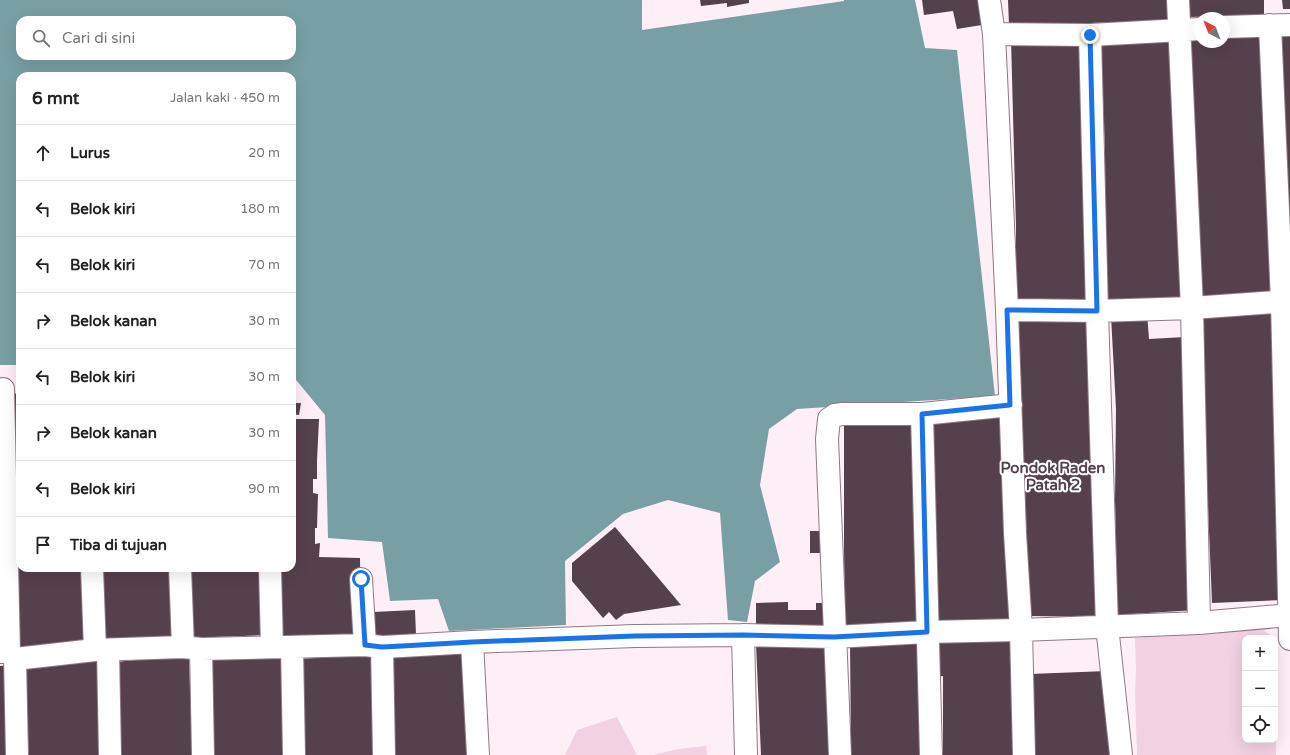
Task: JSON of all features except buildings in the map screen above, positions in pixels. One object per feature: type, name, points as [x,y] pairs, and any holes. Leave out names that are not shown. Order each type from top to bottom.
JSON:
[{"type":"street","points":[[989,0],[994,34],[1007,310],[1024,755]]},
{"type":"street","points":[[1178,0],[1190,29],[1192,308],[1199,623]]},
{"type":"street","points":[[1230,27],[1280,25],[1286,302],[1290,640]]},
{"type":"street","points":[[994,34],[1090,35],[1190,29]]},
{"type":"street","points":[[1090,35],[1107,626],[1121,755]]},
{"type":"street","points":[[1007,310],[1097,311],[1192,308],[1286,302]]},
{"type":"street","points":[[8,389],[8,655],[17,755]]},
{"type":"street","points":[[840,755],[827,439],[829,419],[834,415],[843,414],[922,414],[1010,405]]},
{"type":"street","points":[[922,414],[931,755]]},
{"type":"street","points":[[92,572],[110,755]]},
{"type":"street","points":[[181,572],[192,648],[203,755]]},
{"type":"street","points":[[271,572],[282,647],[294,755]]},
{"type":"street","points":[[361,579],[374,646],[384,755]]},
{"type":"street","points":[[8,655],[101,650],[374,646],[635,636],[743,635],[834,637],[927,632],[1199,623],[1290,615]]},
{"type":"street","points":[[743,635],[746,755]]},
{"type":"street","points":[[472,642],[478,755]]},
{"type":"shaded area","points":[[1262,629],[1270,635],[1242,635],[1242,743],[1276,743],[1276,755],[1137,755],[1135,638],[1220,630]]},
{"type":"shaded area","points":[[617,717],[637,755],[565,755],[577,730]]},
{"type":"shaded area","points":[[706,746],[707,755],[653,755],[678,749]]},
{"type":"water","points":[[0,0],[642,0],[642,30],[844,0],[915,0],[925,48],[957,50],[995,396],[797,409],[769,429],[760,485],[780,562],[755,581],[747,622],[728,620],[720,513],[668,500],[623,514],[565,561],[566,625],[449,631],[438,599],[390,601],[382,542],[328,538],[325,415],[296,380],[296,72],[16,72],[16,365],[0,365]]},
{"type":"district","name":"Pondok Raden Patah 2","points":[[1053,476]]},
{"type":"route","points":[[361,579],[365,645],[382,647],[635,636],[743,635],[834,637],[927,632],[922,414],[1010,405],[1007,310],[1097,311],[1090,35]]}]
